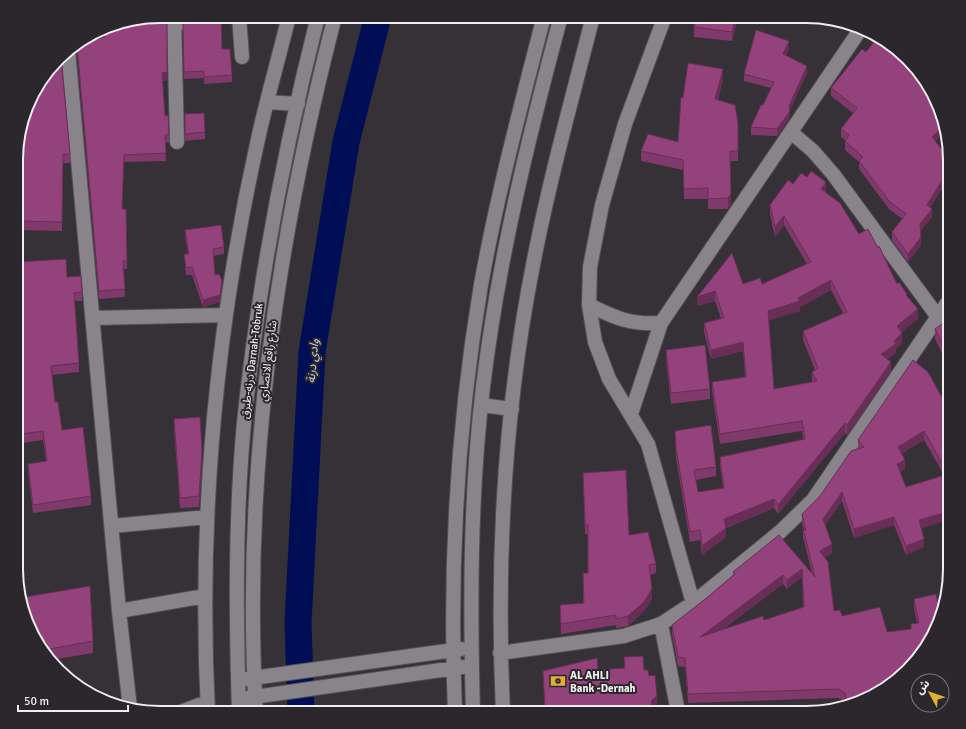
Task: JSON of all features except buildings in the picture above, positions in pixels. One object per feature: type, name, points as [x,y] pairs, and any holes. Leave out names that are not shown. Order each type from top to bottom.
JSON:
[{"type":"street","points":[[174,23],[177,142]]},
{"type":"street","points":[[240,23],[242,57]]},
{"type":"street","points":[[208,706],[205,666],[207,517],[213,440],[226,315],[246,199],[267,102],[287,23]]},
{"type":"street","name":"درنه-طبرق Darnah-Tobruk","points":[[238,706],[237,548],[245,417],[261,284],[316,23]]},
{"type":"street","name":"شارع رافع الانصاري","points":[[256,706],[253,601],[255,493],[269,347],[292,202],[308,126],[333,23]]},
{"type":"street","points":[[455,706],[453,650],[455,514],[460,446],[473,339],[484,270],[503,178],[542,23]]},
{"type":"street","points":[[473,706],[473,530],[481,405],[490,334],[509,225],[531,128],[559,23]]},
{"type":"street","points":[[502,706],[500,653],[501,559],[512,409],[533,264],[591,23]]},
{"type":"street","points":[[662,23],[630,110],[602,204],[590,266],[589,304],[596,342],[602,361],[618,397],[631,414],[648,444],[693,603]]},
{"type":"street","points":[[631,414],[661,323],[859,33]]},
{"type":"street","points":[[69,58],[119,611],[129,702]]},
{"type":"street","points":[[267,102],[298,104]]},
{"type":"street","points":[[792,132],[813,151],[833,174],[938,317]]},
{"type":"street","points":[[589,304],[615,318],[629,322],[661,323]]},
{"type":"street","points":[[500,653],[624,636],[660,624],[693,603],[780,532],[813,500],[943,310]]},
{"type":"street","points":[[93,318],[226,315]]},
{"type":"street","points":[[481,405],[512,409]]},
{"type":"street","points":[[112,526],[207,517]]},
{"type":"street","points":[[119,611],[205,596]]},
{"type":"street","points":[[660,624],[671,706]]},
{"type":"street","points":[[238,680],[472,647]]},
{"type":"street","points":[[238,706],[255,697],[271,694],[472,665]]},
{"type":"waterway","name":"وادي درنة","points":[[301,706],[298,623],[312,352],[346,142],[376,23]]},
{"type":"place","name":"AL AHLI Bank -Dernah","points":[[558,681]]}]
